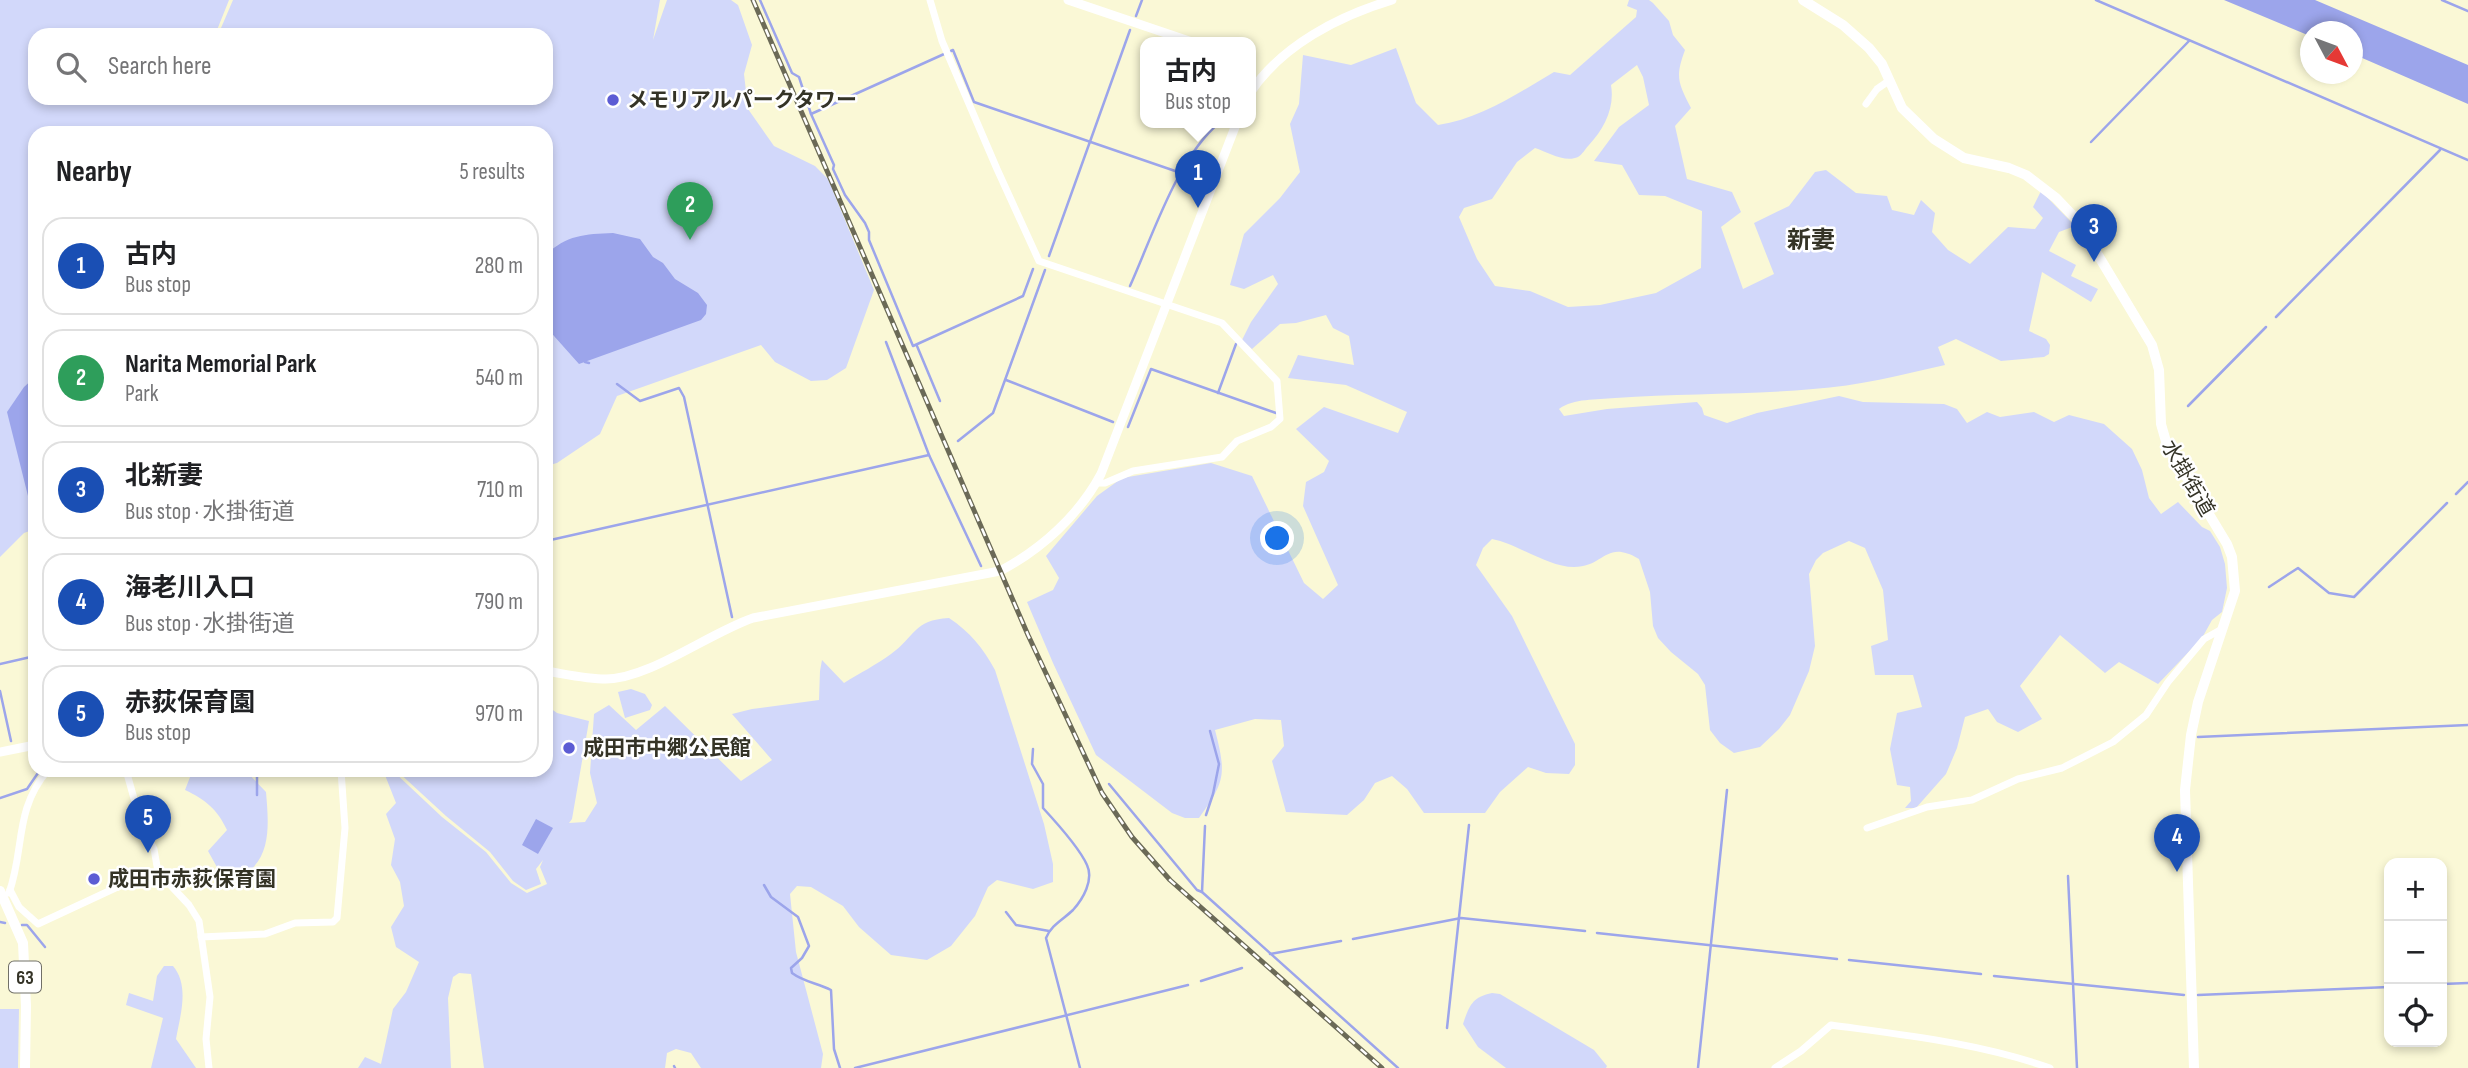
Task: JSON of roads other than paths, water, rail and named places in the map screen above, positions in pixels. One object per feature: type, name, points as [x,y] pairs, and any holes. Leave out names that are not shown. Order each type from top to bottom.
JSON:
[{"type":"main road","name":"水掛街道","points":[[1803,0],[1858,36],[1878,59],[1902,108],[1934,139],[1964,158],[2026,176],[2056,198],[2077,220],[2152,345],[2156,358],[2161,424],[2166,445],[2227,544],[2232,557],[2235,591],[2198,702],[2191,735],[2185,790],[2194,1068]]},
{"type":"main road","name":"63","points":[[5,893],[23,943],[25,1068]]},
{"type":"street","points":[[930,0],[942,41],[1040,261],[1222,323],[1278,381],[1280,419],[1271,427],[1237,441],[1222,457],[1133,471],[1105,483],[1096,483]]},
{"type":"street","points":[[1068,0],[1177,37]]},
{"type":"street","points":[[1256,79],[1315,34],[1346,16],[1392,0]]},
{"type":"street","points":[[1866,104],[1877,89],[1890,80]]},
{"type":"street","points":[[553,672],[606,679],[634,674],[726,628],[753,618],[1000,570],[1024,558],[1044,543],[1078,508],[1096,483],[1235,128]]},
{"type":"street","points":[[1867,828],[1927,807],[1972,800],[2018,779],[2062,768],[2113,742],[2146,715],[2168,682],[2204,639],[2223,629]]},
{"type":"street","points":[[0,752],[28,748]]},
{"type":"street","points":[[42,777],[26,806],[5,893],[38,924],[124,884],[137,883],[158,872]]},
{"type":"street","points":[[128,777],[140,820],[154,849],[158,872],[190,905],[199,921],[210,997],[206,1039],[209,1068]]},
{"type":"street","points":[[201,937],[265,934],[295,923],[333,922],[337,918],[345,828],[341,777]]},
{"type":"street","points":[[1775,1068],[1801,1051],[1831,1025],[1909,1034],[2050,1068]]},
{"type":"water","points":[[2224,0],[2315,0],[2468,65],[2468,104],[2363,58],[2363,21],[2300,21],[2300,32]]},
{"type":"water","points":[[613,233],[640,239],[675,279],[698,293],[707,305],[706,314],[701,320],[579,364],[553,335],[553,248],[576,237]]},
{"type":"water","points":[[28,383],[28,496],[7,412]]},
{"type":"water","points":[[536,819],[553,828],[538,854],[522,845]]},
{"type":"waterway","points":[[760,0],[792,73],[799,77],[811,114],[845,195],[869,232],[869,240],[913,346],[1023,296],[1033,269]]},
{"type":"waterway","points":[[1136,16],[1142,0]]},
{"type":"waterway","points":[[2096,0],[2468,160]]},
{"type":"waterway","points":[[2442,0],[2468,11]]},
{"type":"waterway","points":[[1049,256],[1130,30]]},
{"type":"waterway","points":[[2091,142],[2189,41]]},
{"type":"waterway","points":[[811,114],[953,50],[974,102],[1181,173]]},
{"type":"waterway","points":[[1130,286],[1179,176],[1214,128]]},
{"type":"waterway","points":[[2276,317],[2440,150]]},
{"type":"waterway","points":[[958,441],[993,413],[1045,270]]},
{"type":"waterway","points":[[2188,406],[2266,327]]},
{"type":"waterway","points":[[886,342],[929,455],[981,566]]},
{"type":"waterway","points":[[1218,393],[1236,344]]},
{"type":"waterway","points":[[917,346],[940,401]]},
{"type":"waterway","points":[[585,362],[589,363]]},
{"type":"waterway","points":[[1128,427],[1151,369],[1276,413]]},
{"type":"waterway","points":[[1006,380],[1113,422]]},
{"type":"waterway","points":[[617,384],[640,401],[679,388],[684,397],[732,617]]},
{"type":"waterway","points":[[553,539],[929,455]]},
{"type":"waterway","points":[[2456,494],[2468,482]]},
{"type":"waterway","points":[[2269,587],[2298,568],[2329,593],[2354,597],[2447,503]]},
{"type":"waterway","points":[[0,664],[28,658]]},
{"type":"waterway","points":[[0,691],[11,741]]},
{"type":"waterway","points":[[2198,737],[2468,725]]},
{"type":"waterway","points":[[1206,815],[1219,764],[1210,731]]},
{"type":"waterway","points":[[1033,749],[1032,764],[1043,784],[1043,808],[1084,858],[1089,871],[1088,883],[1080,900],[1073,910],[1051,929],[1046,938],[1080,1068]]},
{"type":"waterway","points":[[0,798],[27,789],[35,777]]},
{"type":"waterway","points":[[257,777],[257,795]]},
{"type":"waterway","points":[[1109,784],[1197,890],[1202,892]]},
{"type":"waterway","points":[[1698,1068],[1727,790]]},
{"type":"waterway","points":[[1447,1028],[1469,825]]},
{"type":"waterway","points":[[1205,826],[1202,892],[1398,1068]]},
{"type":"waterway","points":[[2068,876],[2077,1068]]},
{"type":"waterway","points":[[764,885],[771,897],[798,917],[809,946],[802,958],[791,968],[792,973],[831,990],[834,1049],[840,1068]]},
{"type":"waterway","points":[[1006,912],[1016,925],[1049,931]]},
{"type":"waterway","points":[[1353,939],[1461,918],[1585,931]]},
{"type":"waterway","points":[[0,922],[5,923]]},
{"type":"waterway","points":[[22,925],[27,925],[45,947]]},
{"type":"waterway","points":[[1597,933],[1837,959]]},
{"type":"waterway","points":[[1270,954],[1341,941]]},
{"type":"waterway","points":[[1849,960],[1981,974]]},
{"type":"waterway","points":[[1201,981],[1242,968]]},
{"type":"waterway","points":[[1994,976],[2184,995]]},
{"type":"waterway","points":[[2447,984],[2468,983]]},
{"type":"waterway","points":[[855,1068],[1188,985]]},
{"type":"waterway","points":[[2198,995],[2384,987]]},
{"type":"railway","points":[[753,0],[1028,635],[1102,793],[1132,837],[1170,880],[1382,1068]]},
{"type":"place","name":"メモリアルパークタワー","points":[[613,100]]},
{"type":"place","name":"古内","points":[[1198,208]]},
{"type":"place","name":"Narita Memorial Park","points":[[690,240]]},
{"type":"place","name":"北新妻","points":[[2094,262]]},
{"type":"place","name":"成田市中郷公民館","points":[[569,748]]},
{"type":"place","name":"赤荻保育園","points":[[148,853]]},
{"type":"place","name":"海老川入口","points":[[2177,872]]},
{"type":"place","name":"成田市赤荻保育園","points":[[94,879]]},
{"type":"district","name":"新妻","points":[[1811,240]]}]
